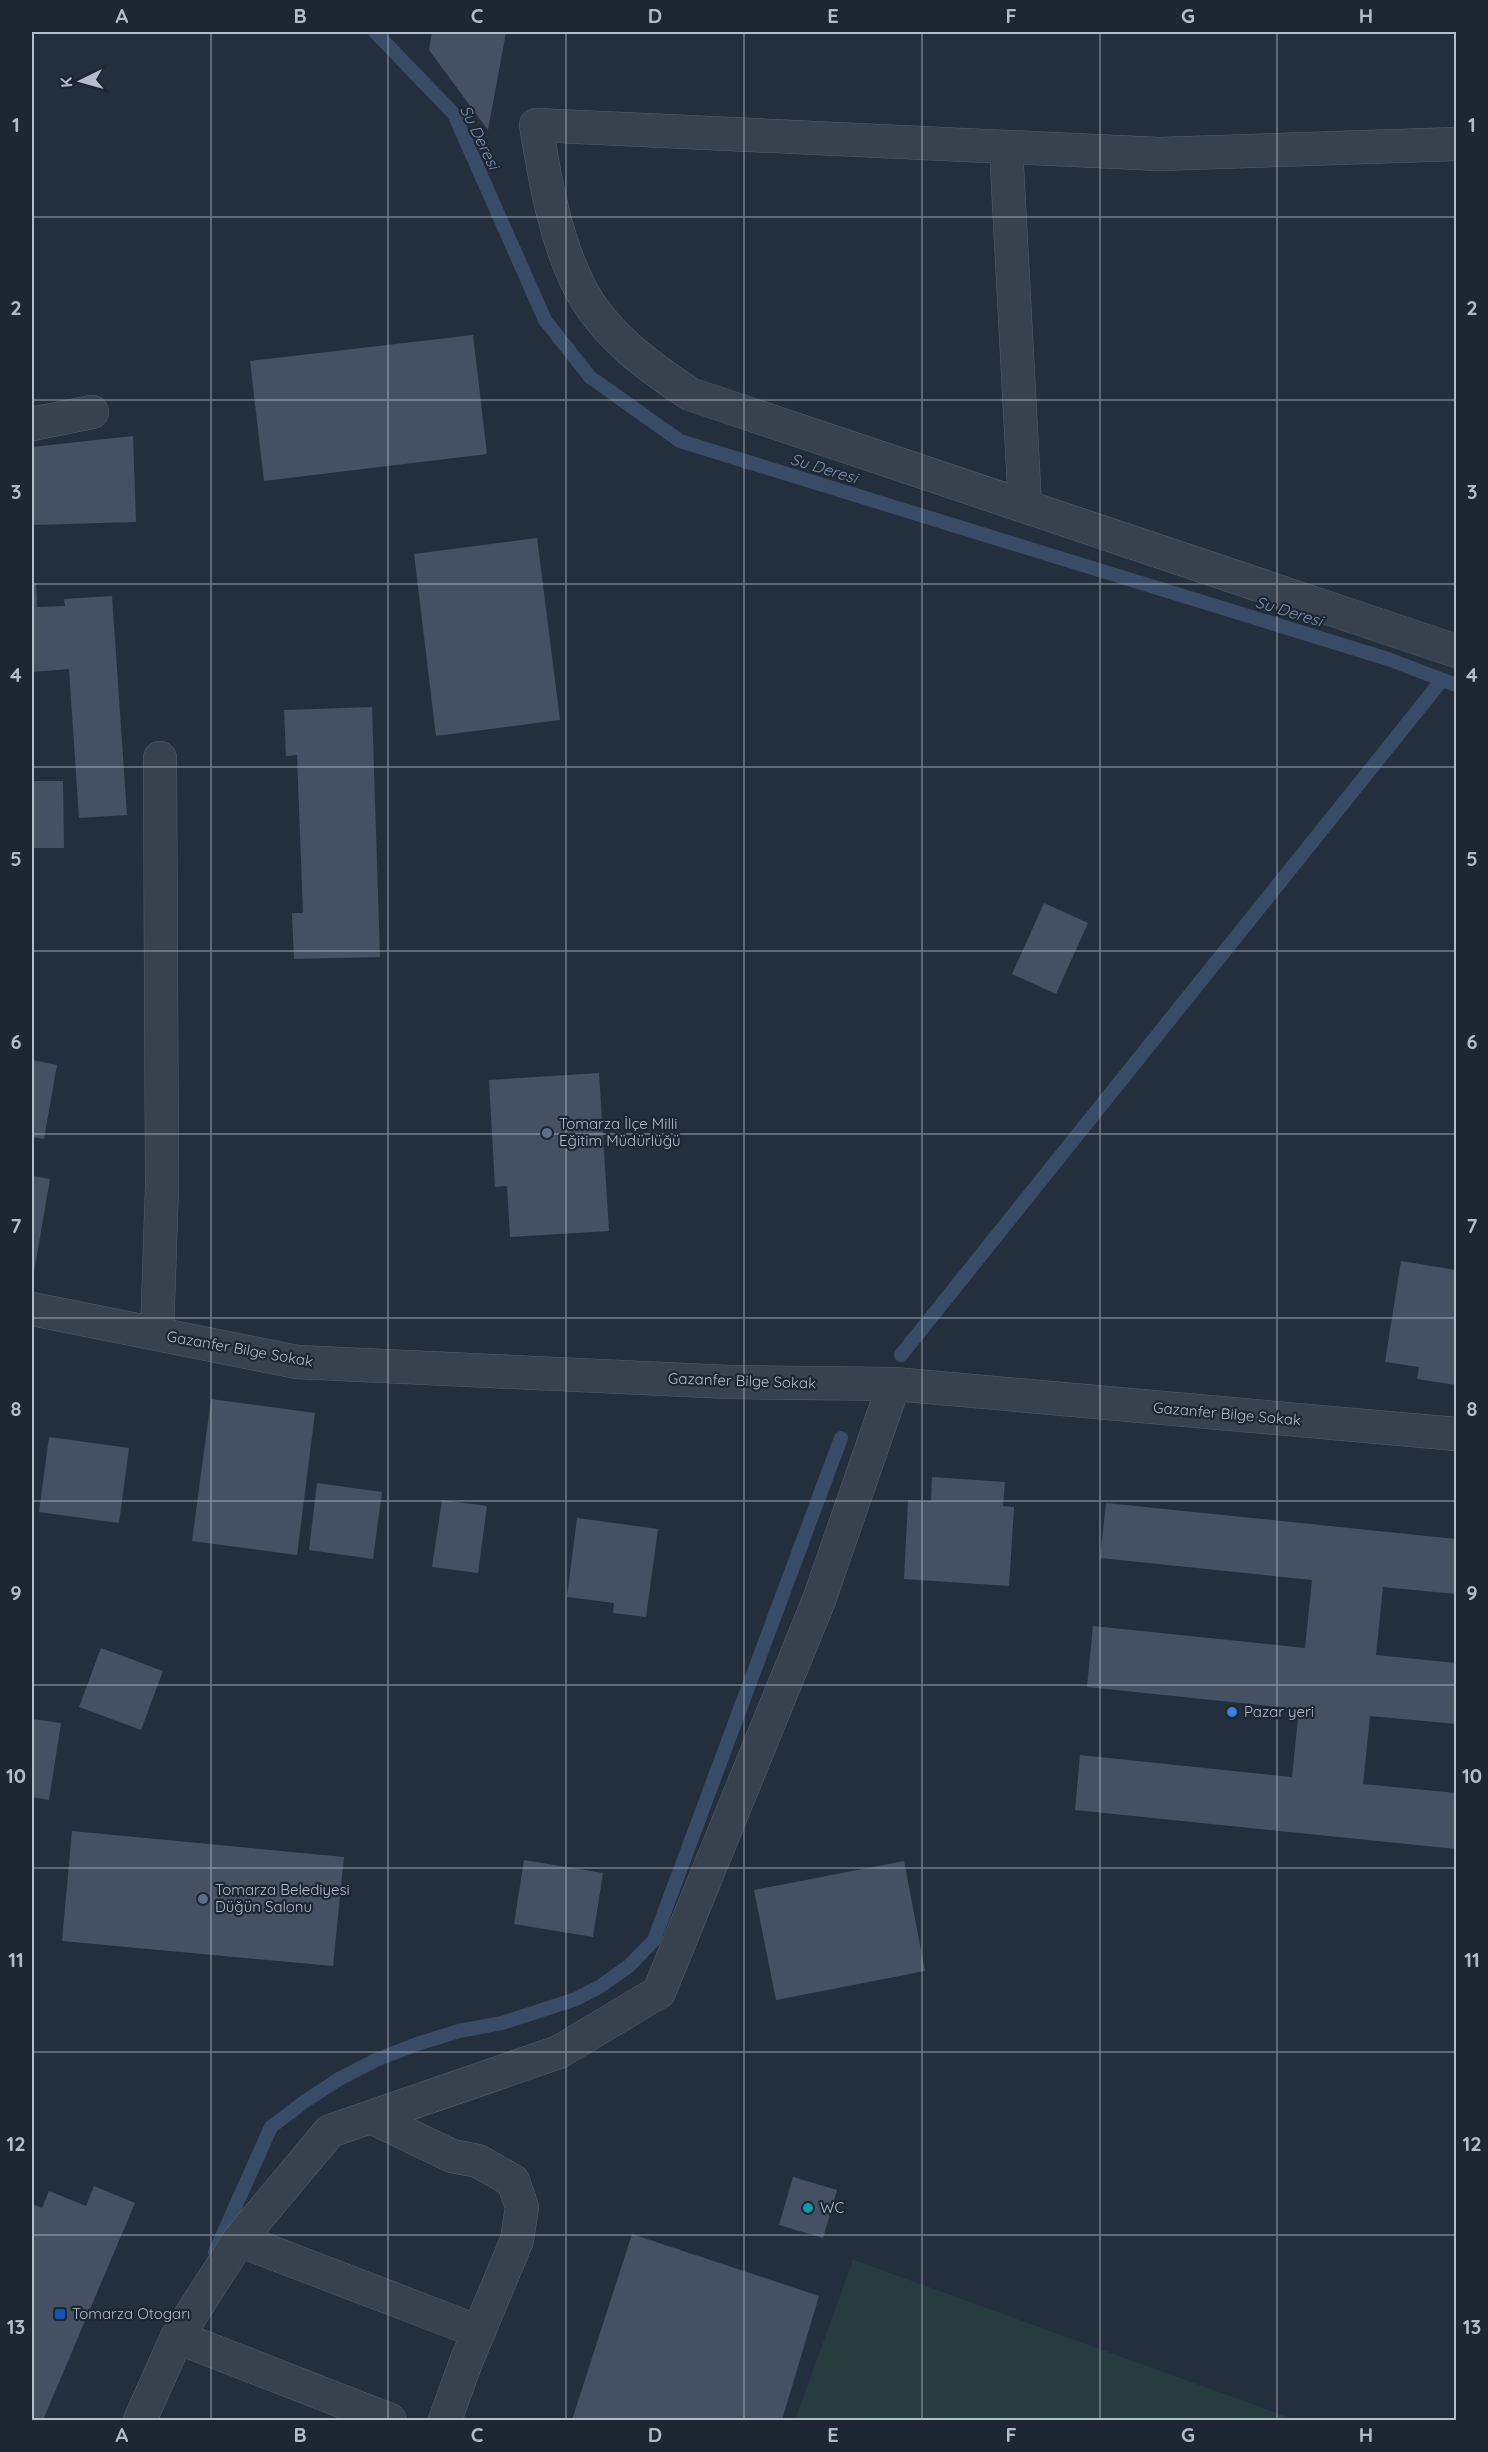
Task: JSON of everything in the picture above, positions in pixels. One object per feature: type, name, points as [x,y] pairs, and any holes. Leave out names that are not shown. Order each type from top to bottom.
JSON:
[{"type":"street","points":[[1456,144],[1160,154],[536,125],[552,207],[581,290],[602,320],[626,346],[657,372],[690,394],[1456,651]]},
{"type":"street","points":[[1006,147],[1025,506]]},
{"type":"street","points":[[32,424],[92,412]]},
{"type":"street","points":[[157,1334],[162,1186],[160,758]]},
{"type":"street","name":"Gazanfer Bilge Sokak","points":[[32,1309],[297,1362],[729,1382],[894,1384],[1456,1434]]},
{"type":"street","points":[[140,2421],[177,2337],[239,2240],[330,2131],[559,2052],[659,1992],[819,1600],[894,1384]]},
{"type":"street","points":[[371,2117],[452,2156],[478,2161],[513,2181],[522,2207],[517,2240],[478,2332],[445,2421]]},
{"type":"street","points":[[239,2240],[478,2332]]},
{"type":"street","points":[[177,2337],[390,2421]]},
{"type":"green space","points":[[854,2260],[1296,2420],[795,2420]]},
{"type":"building","points":[[432,32],[506,32],[488,130],[429,50]]},
{"type":"building","points":[[473,335],[487,454],[264,481],[250,361]]},
{"type":"building","points":[[133,436],[136,522],[32,525],[32,447]]},
{"type":"building","points":[[537,538],[560,720],[436,736],[414,554]]},
{"type":"building","points":[[36,583],[37,607],[65,606],[64,599],[112,596],[127,815],[79,818],[69,669],[32,672],[32,584]]},
{"type":"building","points":[[372,707],[380,957],[294,959],[292,913],[303,913],[297,755],[286,756],[284,710]]},
{"type":"building","points":[[32,781],[63,781],[64,848],[32,848]]},
{"type":"building","points":[[1044,903],[1088,923],[1056,994],[1012,974]]},
{"type":"building","points":[[32,1060],[57,1065],[44,1139],[32,1137]]},
{"type":"building","name":"Tomarza İlçe Milli Eğitim Müdürlüğü","points":[[599,1073],[609,1231],[510,1237],[507,1186],[495,1187],[489,1080]]},
{"type":"building","points":[[32,1176],[50,1179],[33,1278],[32,1278]]},
{"type":"building","points":[[1401,1261],[1456,1270],[1456,1385],[1417,1379],[1419,1367],[1385,1362]]},
{"type":"building","points":[[211,1399],[315,1413],[297,1555],[192,1541]]},
{"type":"building","points":[[49,1437],[129,1448],[119,1523],[39,1512]]},
{"type":"building","points":[[932,1477],[1005,1482],[1003,1506],[1014,1507],[1009,1586],[904,1579],[908,1500],[931,1501]]},
{"type":"building","points":[[317,1483],[382,1492],[373,1559],[309,1550]]},
{"type":"building","points":[[442,1500],[487,1506],[478,1573],[432,1567]]},
{"type":"building","points":[[1106,1503],[1456,1539],[1456,1594],[1383,1587],[1376,1655],[1456,1663],[1456,1724],[1370,1716],[1363,1784],[1456,1793],[1456,1849],[1075,1810],[1080,1755],[1292,1777],[1299,1709],[1087,1687],[1093,1626],[1305,1648],[1312,1580],[1100,1558]]},
{"type":"building","points":[[577,1518],[658,1529],[646,1617],[613,1613],[614,1603],[567,1597]]},
{"type":"building","points":[[101,1648],[163,1671],[141,1730],[79,1707]]},
{"type":"building","points":[[32,1719],[61,1723],[49,1800],[32,1797]]},
{"type":"building","name":"Tomarza Belediyesi Düğün Salonu","points":[[72,1831],[344,1857],[333,1966],[62,1941]]},
{"type":"building","points":[[524,1860],[603,1873],[593,1937],[514,1924]]},
{"type":"building","points":[[904,1861],[925,1971],[776,2000],[754,1890]]},
{"type":"building","name":"WC","points":[[793,2177],[837,2190],[823,2238],[779,2225]]},
{"type":"building","name":"Tomarza Otogarı","points":[[94,2186],[135,2203],[43,2420],[32,2420],[32,2204],[42,2208],[49,2191],[86,2206]]},
{"type":"building","points":[[632,2234],[819,2296],[782,2420],[572,2420]]},
{"type":"waterway","name":"Su Deresi","points":[[375,32],[454,114],[545,320],[590,377],[680,441],[1388,659],[1456,685]]},
{"type":"waterway","points":[[901,1355],[1442,680]]},
{"type":"waterway","points":[[215,2252],[271,2127],[304,2102],[339,2079],[376,2060],[417,2044],[459,2031],[502,2023],[576,1999],[599,1987],[629,1966],[654,1940],[841,1438]]},
{"type":"place","name":"Tomarza İlçe Milli Eğitim Müdürlüğü","points":[[547,1133]]},
{"type":"place","name":"Pazar yeri","points":[[1232,1712]]},
{"type":"place","name":"Tomarza Belediyesi Düğün Salonu","points":[[203,1899]]},
{"type":"place","name":"WC","points":[[808,2208]]},
{"type":"place","name":"Tomarza Otogarı","points":[[60,2314]]}]
